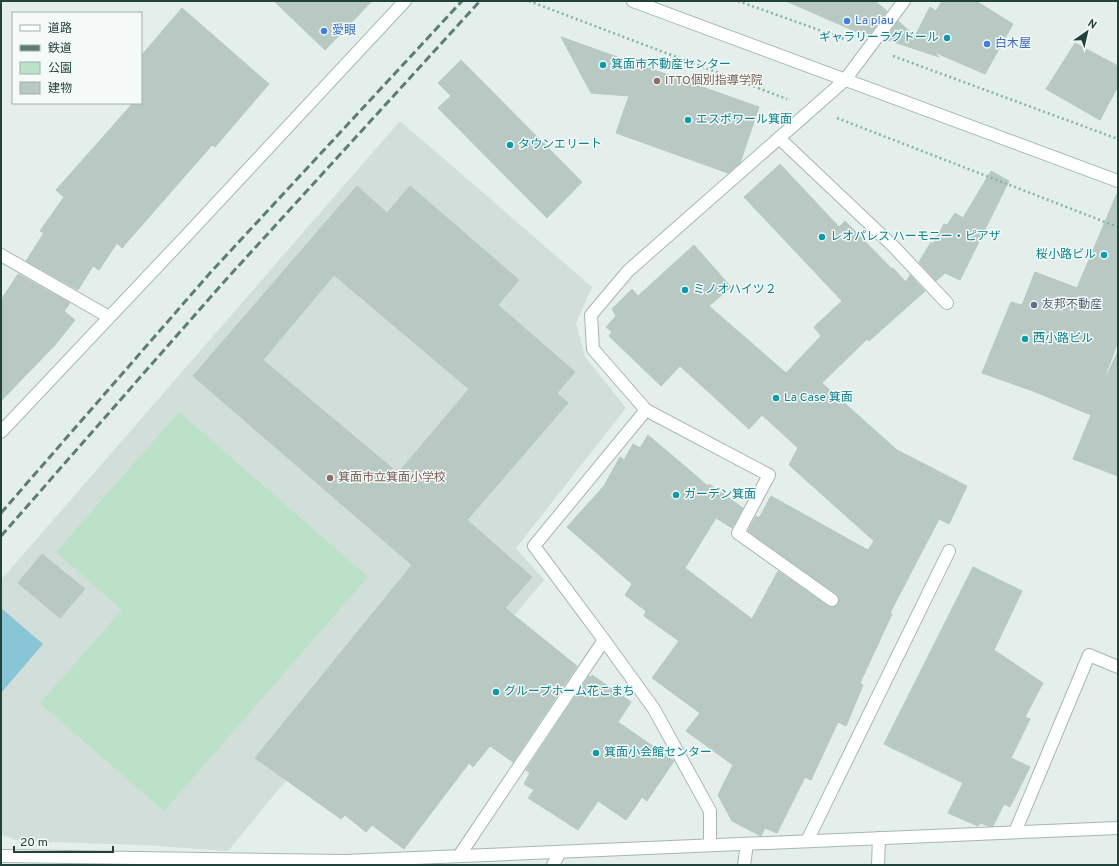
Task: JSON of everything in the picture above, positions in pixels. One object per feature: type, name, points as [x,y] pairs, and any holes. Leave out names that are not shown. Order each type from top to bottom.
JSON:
[{"type":"street","points":[[1,432],[405,1]]},
{"type":"street","points":[[633,1],[1118,181]]},
{"type":"street","points":[[832,600],[738,533],[769,475],[646,410],[593,349],[592,315],[628,271],[845,80],[904,1]]},
{"type":"street","points":[[779,138],[893,246],[947,303]]},
{"type":"street","points":[[1,255],[109,317]]},
{"type":"street","points":[[646,410],[534,546],[654,709],[710,811],[710,846]]},
{"type":"street","points":[[807,841],[949,551]]},
{"type":"street","points":[[459,856],[604,640]]},
{"type":"street","points":[[1015,832],[1088,655],[1118,667]]},
{"type":"street","points":[[1,856],[136,861],[344,863],[459,856],[1118,828]]},
{"type":"street","points":[[878,865],[879,838]]},
{"type":"street","points":[[744,865],[747,844]]},
{"type":"street","points":[[553,865],[560,852]]},
{"type":"path","points":[[738,1],[870,48],[1118,140]]},
{"type":"shaded area","name":"箕面市立箕面小学校","points":[[400,121],[592,287],[576,323],[585,357],[626,408],[516,548],[544,580],[378,777],[325,733],[228,851],[143,845],[20,841],[1,835],[1,580]]},
{"type":"green space","points":[[179,412],[368,577],[164,811],[40,703],[122,610],[56,552]]},
{"type":"water","points":[[1,608],[43,644],[1,693]]},
{"type":"building","name":"愛眼","points":[[274,1],[372,1],[325,50]]},
{"type":"building","points":[[786,1],[875,1],[887,11],[870,34],[859,30],[857,32]]},
{"type":"building","points":[[942,1],[976,1],[1013,24],[985,74],[934,52],[939,57],[885,39],[898,21],[915,36],[930,7],[936,11]]},
{"type":"building","points":[[182,8],[269,84],[215,147],[212,145],[122,248],[117,243],[99,270],[93,266],[78,290],[26,261],[44,233],[40,231],[64,197],[56,190],[132,104],[142,104],[142,55]]},
{"type":"building","name":"エスポワール箕面","points":[[561,37],[759,107],[740,163],[728,173],[616,133],[629,96],[591,93]]},
{"type":"building","points":[[1075,43],[1118,66],[1118,86],[1100,120],[1046,89]]},
{"type":"building","name":"タウンエリート","points":[[461,60],[582,182],[547,218],[438,108],[451,96],[438,83]]},
{"type":"building","points":[[780,164],[839,227],[845,221],[906,282],[910,275],[925,291],[869,341],[867,339],[822,383],[897,450],[967,486],[949,524],[939,519],[890,613],[892,614],[860,683],[863,685],[846,726],[838,722],[811,780],[805,777],[777,833],[765,828],[761,836],[732,821],[718,795],[733,765],[686,731],[700,713],[652,678],[679,641],[644,616],[646,611],[625,595],[632,584],[567,527],[604,486],[620,457],[624,460],[633,444],[640,448],[648,435],[708,486],[709,484],[743,508],[732,528],[716,518],[685,568],[752,619],[778,571],[828,606],[835,607],[838,604],[839,597],[836,594],[748,531],[756,516],[759,518],[771,496],[868,550],[874,541],[789,465],[798,448],[762,415],[749,429],[680,366],[661,386],[609,336],[612,332],[606,327],[616,316],[612,309],[632,289],[638,296],[694,245],[731,287],[709,306],[786,373],[821,336],[814,327],[842,301],[744,197]]},
{"type":"building","points":[[991,171],[1009,181],[960,280],[945,273],[936,281],[919,262],[931,242],[933,244],[944,224],[947,225],[955,213],[963,218]]},
{"type":"building","points":[[357,186],[387,213],[410,186],[519,280],[498,305],[575,372],[557,393],[568,403],[467,520],[532,577],[505,608],[577,666],[513,762],[490,746],[473,767],[469,763],[404,849],[372,825],[366,832],[345,815],[341,819],[255,758],[412,565],[193,376]],"holes":[[[334,275],[469,389],[398,473],[263,360]]]},
{"type":"building","points":[[1118,191],[1118,342],[1105,376],[1106,377],[1118,351],[1118,476],[1073,459],[1091,415],[1033,391],[982,373],[1011,302],[1022,305],[1035,272],[1077,288]]},
{"type":"building","points":[[18,274],[70,303],[64,311],[75,320],[55,345],[1,401],[1,300]]},
{"type":"building","points":[[42,554],[85,589],[60,618],[18,583]]},
{"type":"building","points":[[973,567],[1022,591],[994,650],[1043,683],[1025,717],[1030,719],[1011,758],[1030,767],[1010,807],[1004,804],[993,826],[988,826],[981,823],[978,826],[948,813],[963,783],[884,744]]},
{"type":"building","name":"箕面小会館センター","points":[[592,675],[631,702],[618,722],[674,761],[647,801],[642,797],[626,820],[598,801],[578,830],[528,798],[534,790],[524,784],[530,773],[526,770],[589,676],[591,677]]},
{"type":"railway","points":[[1,513],[210,273],[462,1]]},
{"type":"railway","points":[[1,536],[222,284],[480,1]]},
{"type":"place","name":"La plau","points":[[847,21]]},
{"type":"place","name":"愛眼","points":[[324,31]]},
{"type":"place","name":"ギャラリーラグドール","points":[[947,38]]},
{"type":"place","name":"白木屋","points":[[987,44]]},
{"type":"place","name":"箕面市不動産センター","points":[[603,65]]},
{"type":"place","name":"ITTO個別指導学院","points":[[657,81]]},
{"type":"place","name":"エスポワール箕面","points":[[688,120]]},
{"type":"place","name":"タウンエリート","points":[[510,145]]},
{"type":"place","name":"レオパレス ハーモニー・ピアザ","points":[[822,237]]},
{"type":"place","name":"桜小路ビル","points":[[1104,255]]},
{"type":"place","name":"ミノオハイツ２","points":[[685,290]]},
{"type":"place","name":"友邦不動産","points":[[1034,305]]},
{"type":"place","name":"西小路ビル","points":[[1025,339]]},
{"type":"place","name":"La Case 箕面","points":[[776,398]]},
{"type":"place","name":"箕面市立箕面小学校","points":[[330,478]]},
{"type":"place","name":"ガーデン箕面","points":[[676,495]]},
{"type":"place","name":"グループホーム花こまち","points":[[496,692]]},
{"type":"place","name":"箕面小会館センター","points":[[596,753]]}]
